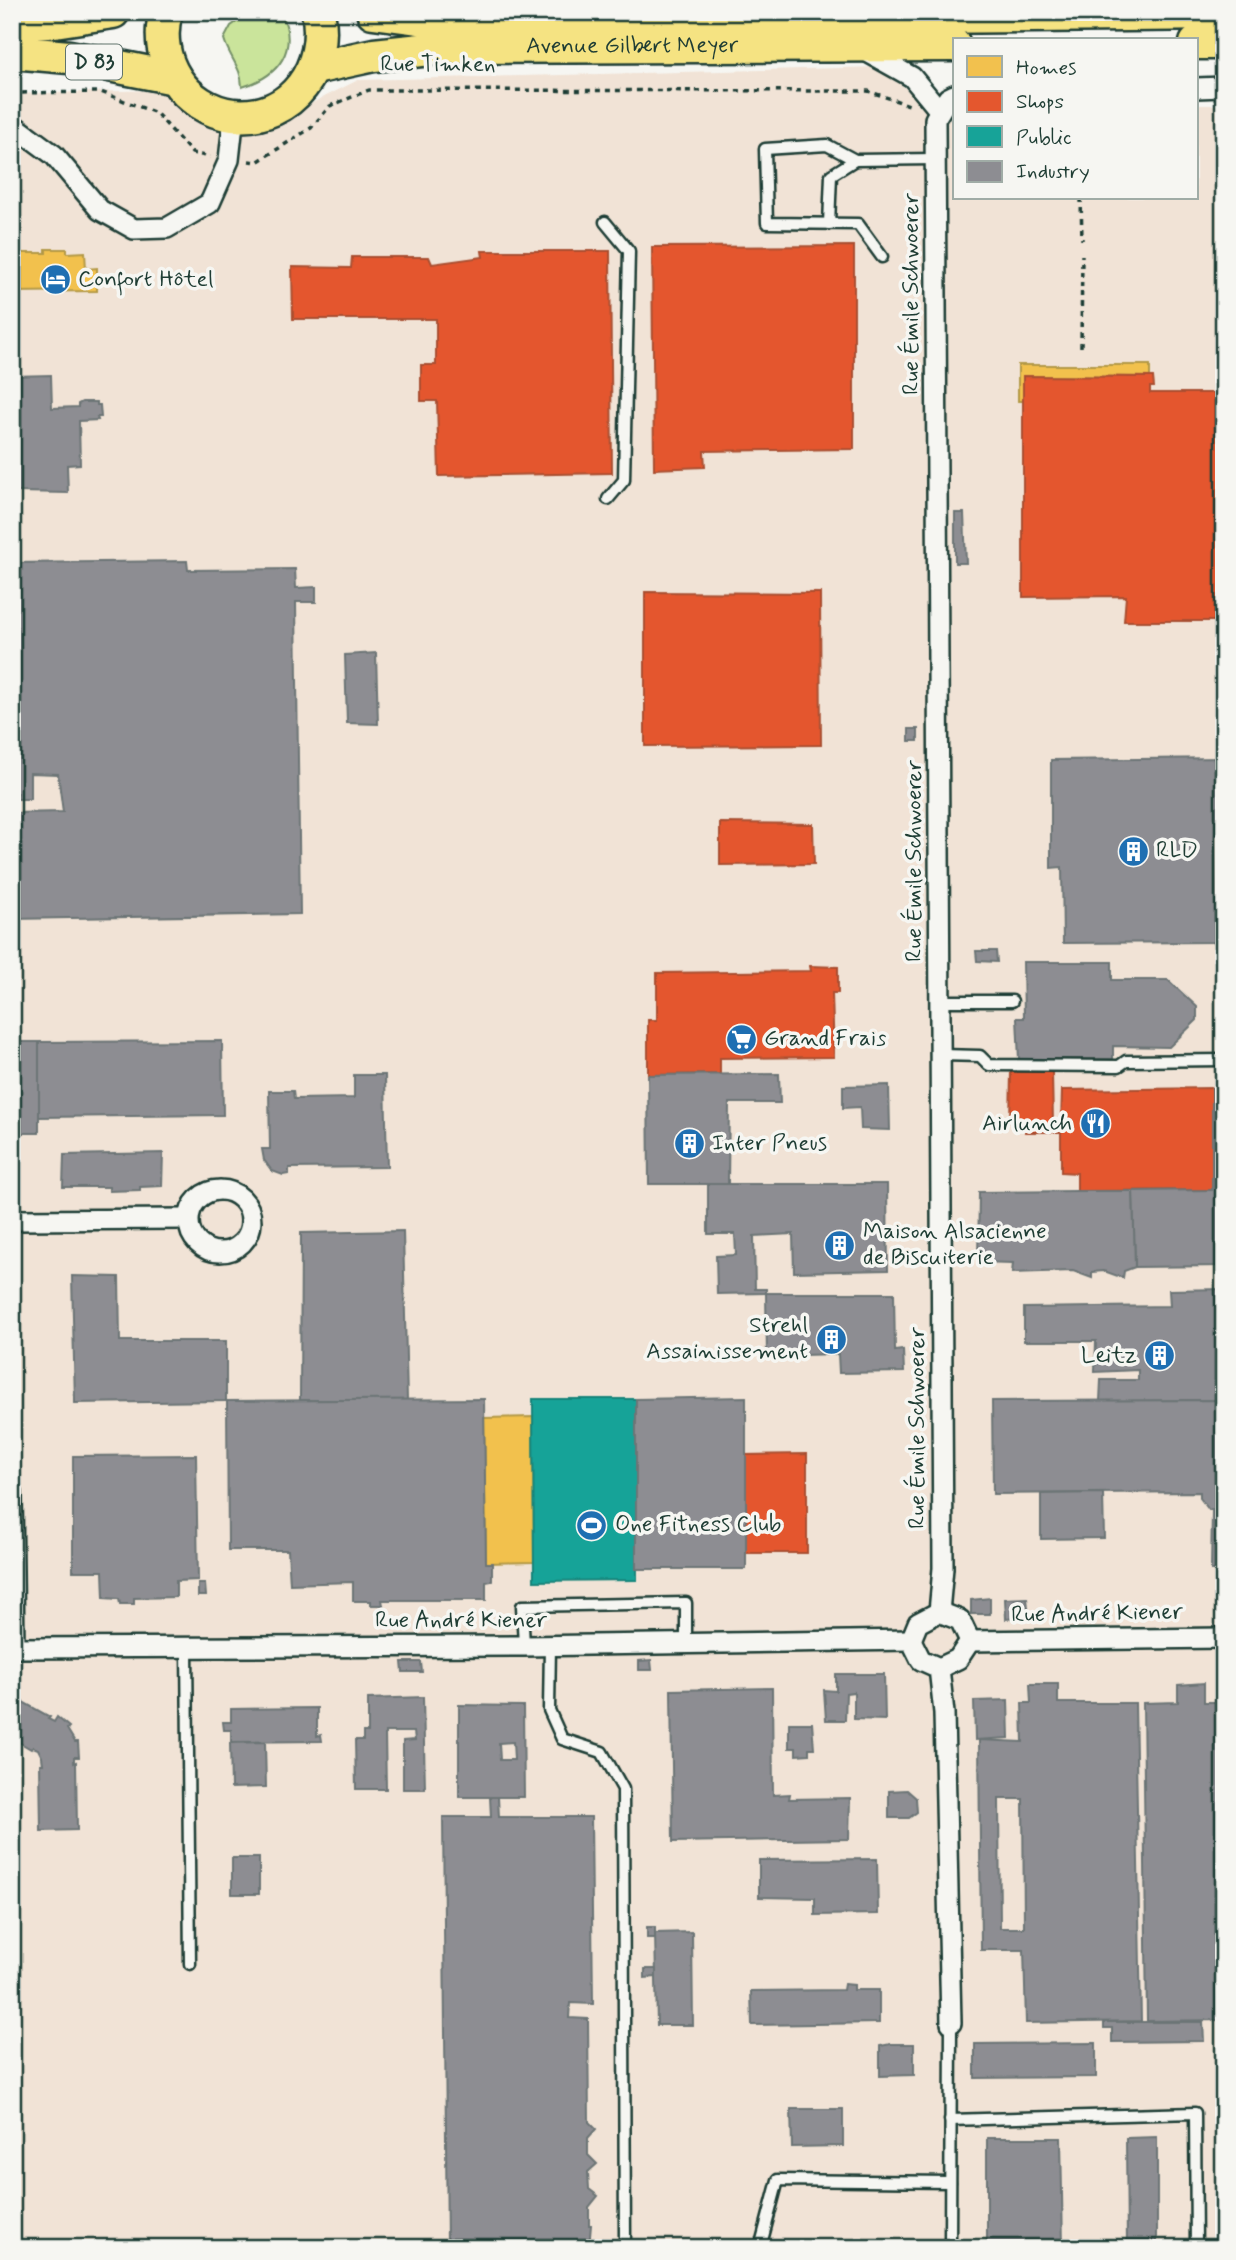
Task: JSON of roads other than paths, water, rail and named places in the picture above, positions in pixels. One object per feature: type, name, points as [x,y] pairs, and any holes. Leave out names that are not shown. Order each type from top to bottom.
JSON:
[{"type":"main road","name":"D 83","points":[[12,23],[48,22],[113,12]]},
{"type":"main road","points":[[166,12],[162,42],[166,61],[175,78],[188,94],[206,106],[234,115],[263,112],[281,104],[297,92],[314,68],[320,46],[318,12]]},
{"type":"main road","name":"Avenue Gilbert Meyer","points":[[373,12],[448,22],[1224,15]]},
{"type":"main road","points":[[1198,43],[1224,43]]},
{"type":"main road","name":"Avenue Gilbert Meyer","points":[[314,68],[374,55],[450,47],[953,45]]},
{"type":"main road","name":"D 83","points":[[12,52],[69,57],[175,78]]},
{"type":"street","points":[[855,45],[912,77],[939,110],[953,96]]},
{"type":"street","points":[[1198,88],[1224,87]]},
{"type":"street","name":"Rue Émile Schwoerer","points":[[939,110],[935,119],[943,1567],[939,1612]]},
{"type":"street","points":[[12,124],[54,155],[100,210],[134,229],[167,228],[210,203],[229,160],[234,115]]},
{"type":"street","points":[[12,1220],[188,1219]]},
{"type":"street","points":[[12,1493],[13,1648]]},
{"type":"street","points":[[939,1612],[960,1620],[970,1641],[958,1659],[939,1668],[920,1660],[911,1640],[918,1623],[939,1612]]},
{"type":"street","name":"Rue André Kiener","points":[[970,1641],[1224,1638]]},
{"type":"street","name":"Rue André Kiener","points":[[13,1648],[524,1646],[911,1640]]},
{"type":"street","points":[[939,1668],[944,1713],[951,2023]]},
{"type":"lane","points":[[882,257],[858,224],[767,223],[765,149],[827,145],[855,160],[935,159]]},
{"type":"lane","points":[[829,224],[831,175],[855,160]]},
{"type":"lane","points":[[604,222],[629,251],[624,480],[608,499]]},
{"type":"lane","points":[[940,1001],[1012,1001]]},
{"type":"lane","points":[[941,1055],[980,1056],[989,1065],[1119,1066],[1126,1062],[1224,1060]]},
{"type":"lane","points":[[524,1646],[522,1606],[686,1603],[686,1644]]},
{"type":"lane","points":[[550,1645],[549,1710],[562,1740],[601,1752],[623,1789],[625,2244]]},
{"type":"lane","points":[[187,1647],[190,1964]]},
{"type":"lane","points":[[950,2248],[951,2023]]},
{"type":"lane","points":[[950,2120],[1195,2113],[1196,2248]]},
{"type":"lane","points":[[760,2248],[778,2180],[950,2182]]},
{"type":"place","name":"Confort Hôtel","points":[[55,280]]},
{"type":"place","name":"RLD","points":[[1133,851]]},
{"type":"place","name":"Grand Frais","points":[[741,1039]]},
{"type":"place","name":"Airlunch","points":[[1095,1124]]},
{"type":"place","name":"Inter Pneus","points":[[689,1144]]},
{"type":"place","name":"Maison Alsacienne de Biscuiterie","points":[[840,1245]]},
{"type":"place","name":"Strehl Assainissement","points":[[831,1339]]},
{"type":"place","name":"Leitz","points":[[1160,1356]]},
{"type":"place","name":"One Fitness Club","points":[[592,1525]]}]
